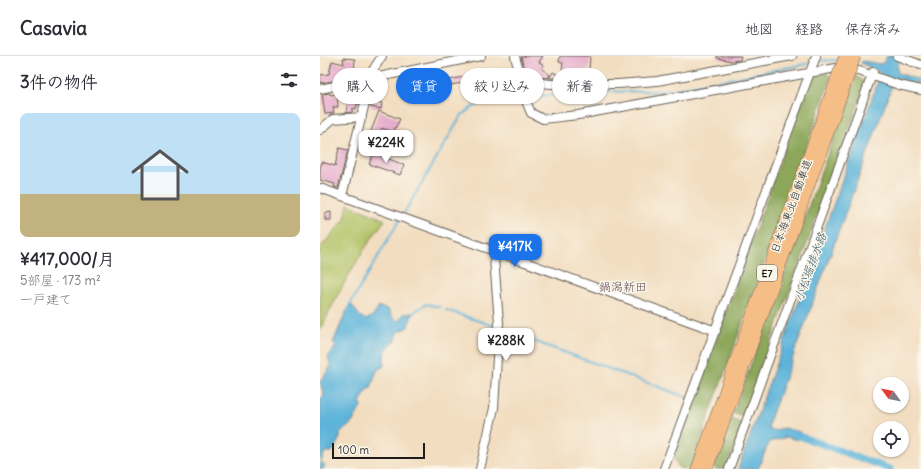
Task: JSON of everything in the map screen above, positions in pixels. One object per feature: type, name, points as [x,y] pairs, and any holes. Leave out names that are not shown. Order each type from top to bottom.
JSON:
[{"type":"highway","name":"日本海東北自動車道","points":[[707,469],[842,78],[845,56]]},
{"type":"highway","name":"日本海東北自動車道","points":[[697,469],[842,78],[855,56]]},
{"type":"street","points":[[374,68],[382,56]]},
{"type":"street","points":[[388,75],[481,56]]},
{"type":"street","points":[[516,56],[519,68]]},
{"type":"street","points":[[544,84],[618,84],[657,81],[792,56]]},
{"type":"street","points":[[665,469],[816,56]]},
{"type":"street","points":[[900,57],[921,65]]},
{"type":"street","points":[[527,104],[531,113],[543,119],[586,114],[811,71],[836,68],[874,75],[895,84],[921,90]]},
{"type":"street","points":[[729,469],[874,75]]},
{"type":"street","points":[[320,89],[332,87]]},
{"type":"street","points":[[342,196],[365,104]]},
{"type":"street","points":[[320,130],[333,119],[362,117]]},
{"type":"street","points":[[320,188],[496,250],[716,331]]},
{"type":"street","points":[[480,469],[494,408],[499,323],[494,258],[496,250]]},
{"type":"green space","points":[[827,73],[831,78],[691,466],[687,469],[679,468],[674,458],[809,81],[816,75]]},
{"type":"green space","points":[[856,76],[864,82],[865,86],[744,415],[733,414]]},
{"type":"green space","points":[[348,204],[385,220],[366,246],[334,302],[320,331],[320,248],[345,219]]},
{"type":"green space","points":[[732,419],[741,423],[742,427],[726,469],[714,469]]},
{"type":"water","points":[[887,56],[901,56],[897,66],[898,73],[919,80],[917,84],[895,78],[769,422],[768,428],[772,431],[784,428],[800,432],[797,440],[787,437],[769,442],[758,469],[738,469],[881,73],[861,63],[862,61],[880,64],[884,62]]},
{"type":"water","points":[[352,305],[359,315],[366,320],[374,315],[379,307],[388,309],[393,318],[398,321],[404,314],[413,313],[407,328],[396,333],[396,341],[387,348],[384,358],[384,366],[377,370],[371,388],[368,389],[360,402],[362,405],[352,423],[340,433],[340,438],[332,452],[325,452],[321,462],[325,465],[323,469],[320,469],[320,399],[324,396],[320,382],[331,366],[328,357],[336,346],[333,343],[346,312]]},
{"type":"building","points":[[543,56],[539,62],[544,65],[542,68],[524,68],[521,57]]},
{"type":"building","points":[[560,56],[590,56],[589,68],[562,68],[563,63],[559,62]]},
{"type":"building","points":[[717,56],[741,56],[740,60],[732,61],[717,58]]},
{"type":"building","points":[[343,58],[355,59],[354,68],[332,68],[332,81],[320,83],[320,75],[329,74],[332,61],[344,64]]},
{"type":"building","points":[[544,70],[550,75],[548,78],[544,78]]},
{"type":"building","points":[[460,78],[460,83],[452,85],[452,80]]},
{"type":"building","points":[[330,93],[330,95],[332,95],[332,104],[338,104],[338,107],[333,107],[334,113],[325,114],[322,94]]},
{"type":"building","points":[[347,104],[357,104],[356,109],[353,108],[352,112],[346,113]]},
{"type":"building","points":[[370,104],[382,104],[381,109],[370,107]]},
{"type":"building","points":[[379,111],[400,119],[393,132],[382,128],[376,141],[379,143],[377,147],[373,146],[370,153],[366,151],[372,138],[369,136]]},
{"type":"building","points":[[339,148],[348,150],[338,188],[334,187],[335,184],[320,180],[320,169],[322,162],[335,166]]},
{"type":"building","points":[[374,153],[404,165],[400,175],[369,164]]},
{"type":"building","points":[[331,212],[331,220],[325,220],[325,213]]},
{"type":"waterway","points":[[816,61],[839,60]]},
{"type":"waterway","points":[[544,96],[584,92],[665,91],[812,63]]},
{"type":"waterway","points":[[403,215],[461,116],[480,104]]},
{"type":"waterway","points":[[348,311],[349,306],[400,219]]},
{"type":"waterway","points":[[413,313],[426,304],[440,307]]},
{"type":"waterway","points":[[446,310],[497,327]]},
{"type":"waterway","points":[[501,329],[686,397]]},
{"type":"waterway","points":[[791,433],[890,469]]},
{"type":"district","name":"鍋潟新田","points":[[623,286]]},
{"type":"water label","name":"小松堀排水路","points":[[810,267]]}]
